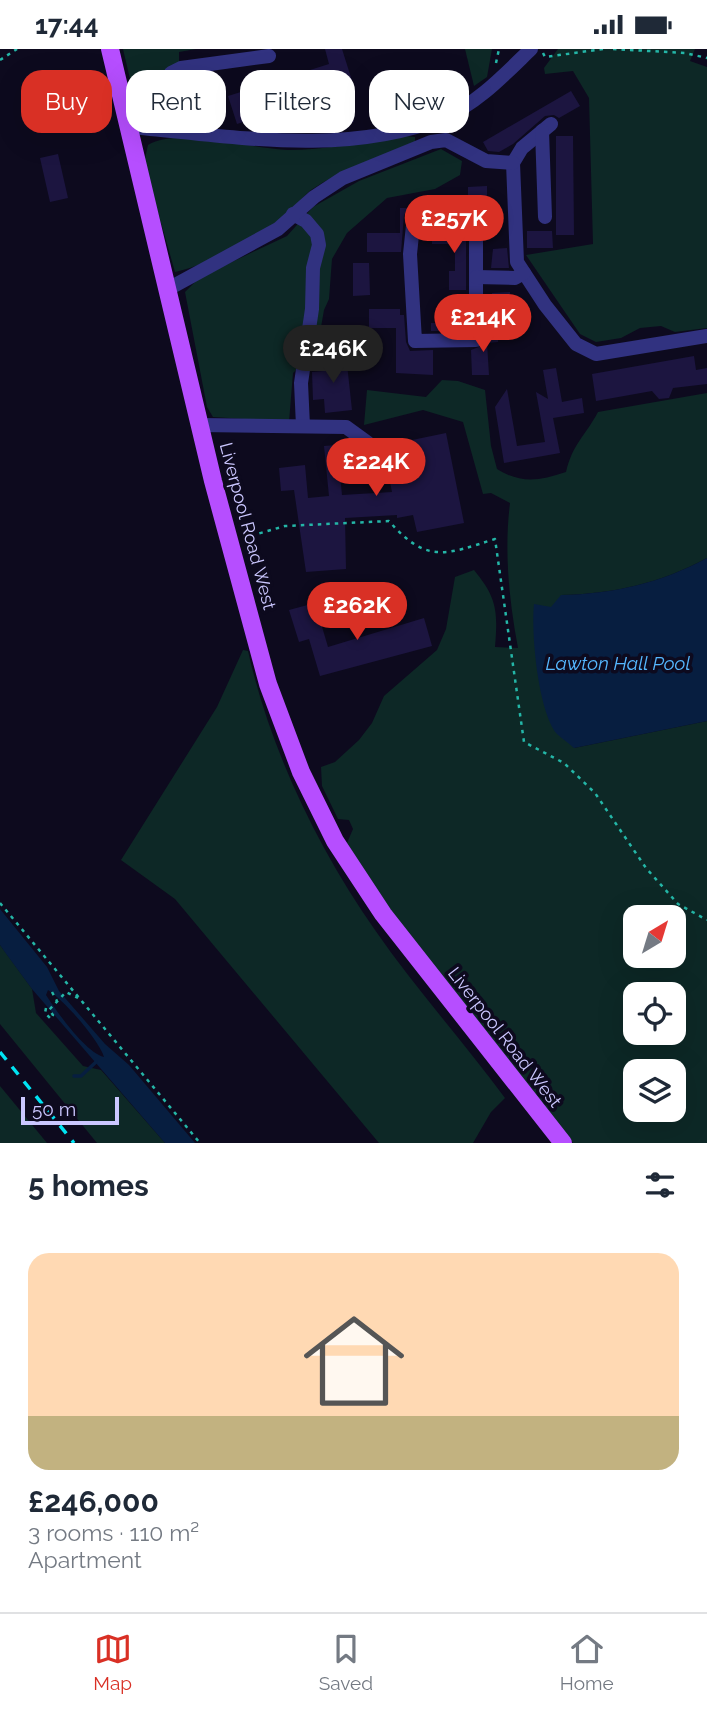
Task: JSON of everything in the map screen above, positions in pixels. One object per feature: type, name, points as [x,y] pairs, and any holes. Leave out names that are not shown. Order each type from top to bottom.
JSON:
[{"type":"main road","name":"Liverpool Road West","points":[[110,49],[126,111]]},
{"type":"main road","name":"Liverpool Road West","points":[[131,133],[229,542],[268,684],[301,772],[335,841],[383,914],[562,1143]]},
{"type":"street","points":[[469,103],[531,49]]},
{"type":"street","points":[[177,70],[269,57]]},
{"type":"street","points":[[545,217],[547,128],[522,148],[513,163],[517,262],[576,344],[596,354],[707,336]]},
{"type":"street","points":[[198,133],[308,142],[369,133]]},
{"type":"street","points":[[422,133],[431,142]]},
{"type":"street","points":[[168,289],[278,229],[293,214],[343,178],[431,142],[446,140],[486,161],[513,163]]},
{"type":"street","points":[[293,214],[306,221],[317,234],[319,245],[313,268],[312,309],[303,364],[303,426]]},
{"type":"street","points":[[414,216],[476,216],[476,277],[476,340],[415,341],[410,254],[414,216]]},
{"type":"street","points":[[476,277],[515,278],[524,273]]},
{"type":"street","points":[[200,425],[346,427],[368,443],[368,469]]},
{"type":"path","points":[[0,60],[17,49]]},
{"type":"path","points":[[541,49],[545,57],[603,49]]},
{"type":"path","points":[[613,49],[686,51],[707,58]]},
{"type":"path","points":[[229,542],[285,526],[389,521],[405,540],[443,555],[495,539],[524,742],[564,764],[595,793],[646,868],[678,904],[707,920]]},
{"type":"path","points":[[0,903],[200,1143]]},
{"type":"path","points":[[48,1009],[66,992],[78,998]]},
{"type":"path","points":[[46,995],[52,993],[58,999]]},
{"type":"green space","points":[[123,49],[196,49],[179,52],[179,63],[171,70],[128,70]]},
{"type":"green space","points":[[465,49],[492,49],[487,77],[474,86]]},
{"type":"green space","points":[[558,49],[695,49],[690,61],[707,67],[707,328],[675,332],[661,326],[640,328],[621,338],[596,342],[580,334],[526,255],[593,244],[589,98],[573,71],[545,74],[544,68]]},
{"type":"green space","points":[[396,135],[415,137],[415,143],[335,176],[311,190],[289,213],[251,240],[203,263],[175,272],[144,163],[148,145],[162,140],[196,138],[272,149],[302,150]]},
{"type":"green space","points":[[441,149],[462,161],[460,175],[435,189],[387,198],[347,233],[332,259],[329,299],[324,310],[317,350],[293,373],[289,422],[213,417],[207,407],[185,292],[200,277],[287,236],[313,207],[359,181]]},
{"type":"green space","points":[[442,380],[458,381],[485,390],[491,446],[497,469],[522,479],[566,472],[576,447],[598,412],[707,393],[707,558],[637,586],[561,595],[574,748],[707,721],[707,1143],[573,1143],[396,920],[347,843],[353,829],[349,820],[338,819],[322,786],[321,767],[335,762],[359,740],[372,723],[384,696],[437,650],[446,629],[455,577],[474,570],[492,597],[496,614],[495,647],[518,648],[508,575],[510,503],[491,493],[483,494],[463,422],[423,410],[364,425],[367,390],[426,397]]},
{"type":"green space","points":[[243,650],[248,651],[269,724],[298,796],[334,865],[390,952],[505,1098],[491,1112],[473,1143],[379,1143],[175,899],[121,860],[217,707]]},
{"type":"green space","points":[[0,945],[32,989],[36,1013],[83,1066],[101,1070],[165,1143],[97,1143],[0,1024]]},
{"type":"green space","points":[[0,1086],[47,1143],[0,1143]]},
{"type":"water","name":"Lawton Hall Pool","points":[[707,558],[707,721],[574,748],[557,734],[545,708],[537,671],[534,604],[551,607],[561,595],[636,585],[672,574]]},
{"type":"water","points":[[0,909],[47,967],[59,991],[105,1044],[129,1065],[195,1143],[165,1143],[32,989],[0,945]],"holes":[[[48,990],[88,1031],[104,1057],[88,1048],[64,1021],[46,995]]]},
{"type":"building","points":[[325,49],[342,49],[349,70],[310,70],[329,64]]},
{"type":"building","points":[[571,91],[580,106],[559,118],[554,115],[545,116],[513,144],[499,152],[488,151],[483,142]]},
{"type":"building","points":[[240,92],[240,123],[237,124],[228,96]]},
{"type":"building","points":[[556,136],[573,136],[574,235],[556,235]]},
{"type":"building","points":[[58,154],[68,198],[50,202],[40,158]]},
{"type":"building","points":[[487,186],[487,212],[468,206],[468,187]]},
{"type":"building","points":[[400,208],[409,208],[404,215],[401,252],[367,252],[367,233],[400,233]]},
{"type":"building","points":[[432,229],[466,229],[466,290],[449,290],[449,271],[455,271],[455,244],[432,244]]},
{"type":"building","points":[[527,231],[552,231],[553,248],[527,248]]},
{"type":"building","points":[[507,248],[509,268],[491,268],[493,249]]},
{"type":"building","points":[[353,263],[369,263],[370,295],[353,296]]},
{"type":"building","points":[[510,292],[512,317],[493,318],[492,293]]},
{"type":"building","points":[[369,309],[400,309],[400,315],[404,315],[406,342],[410,351],[433,350],[433,375],[396,373],[396,328],[369,328]]},
{"type":"building","points":[[455,312],[466,312],[466,331],[431,331],[431,323],[455,323]]},
{"type":"building","points":[[498,329],[498,342],[487,343],[489,375],[472,375],[471,350],[484,345],[486,330]]},
{"type":"building","points":[[346,355],[352,410],[325,413],[324,399],[313,400],[312,372],[324,371],[323,357]]},
{"type":"building","points":[[694,356],[696,370],[707,368],[707,384],[673,388],[669,398],[659,399],[652,391],[596,401],[592,374]]},
{"type":"building","points":[[556,368],[562,402],[582,398],[584,413],[553,418],[560,453],[504,463],[495,407],[507,389],[517,446],[545,442],[536,392],[548,399],[543,370]]},
{"type":"building","points":[[446,433],[464,523],[417,532],[413,515],[397,518],[397,515],[345,518],[346,569],[306,572],[294,490],[281,491],[279,468],[305,465],[308,498],[329,496],[324,446],[337,445],[342,495],[392,492],[383,446]]},
{"type":"building","points":[[315,603],[328,647],[424,618],[432,646],[320,676],[309,639],[299,642],[289,610]]},
{"type":"waterway","points":[[74,1076],[81,1076],[96,1062]]},
{"type":"railway","points":[[0,1052],[74,1143]]}]
